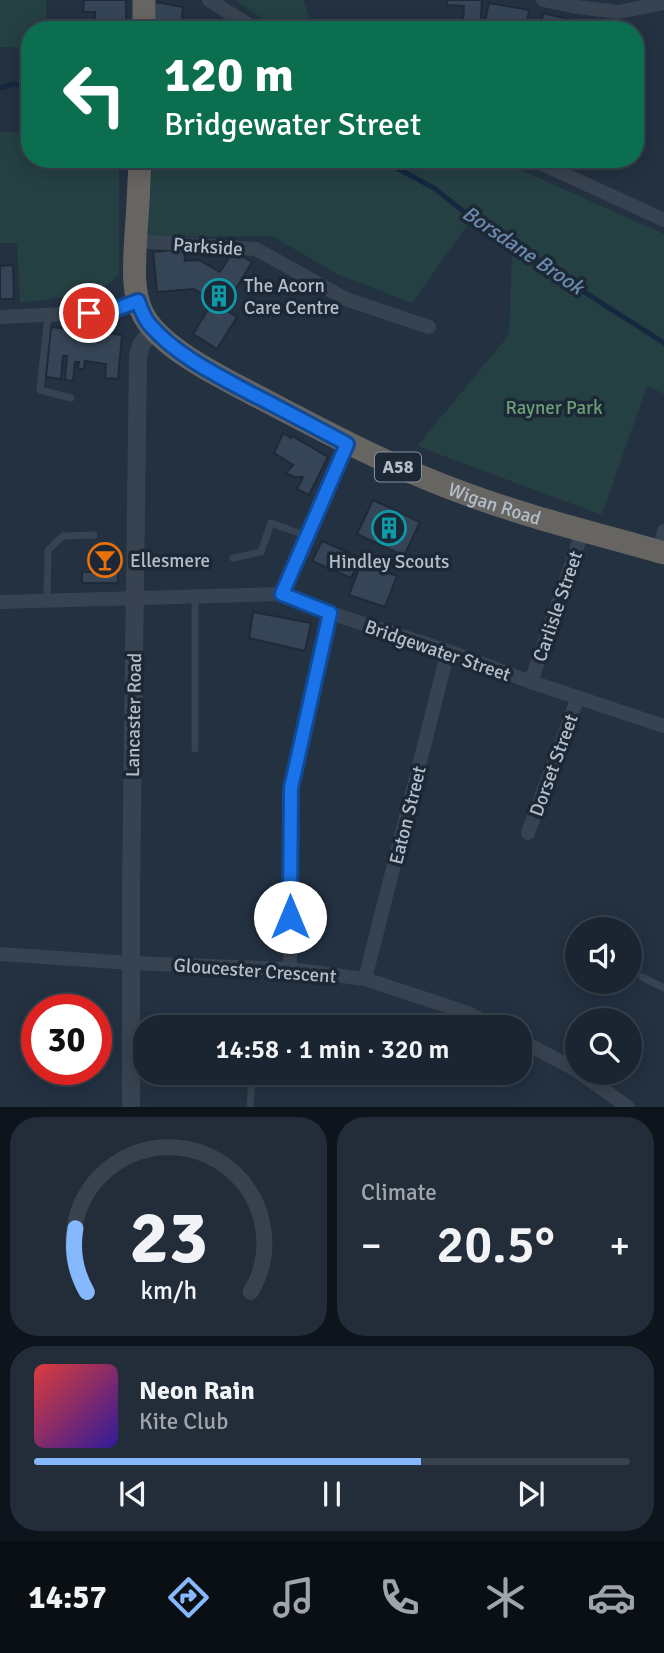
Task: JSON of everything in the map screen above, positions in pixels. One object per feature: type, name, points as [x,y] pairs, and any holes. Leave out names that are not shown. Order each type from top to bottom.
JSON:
[{"type":"highway","points":[[144,0],[144,21]]},
{"type":"highway","name":"A58","points":[[140,168],[135,275],[138,301],[154,329]]},
{"type":"highway","name":"Wigan Road","points":[[154,329],[182,353],[207,369],[347,444],[408,471],[468,495],[583,530],[662,545]]},
{"type":"street","points":[[209,0],[243,21]]},
{"type":"street","points":[[542,0],[618,12],[664,3]]},
{"type":"street","points":[[551,168],[664,220]]},
{"type":"street","name":"Parkside","points":[[136,241],[256,249],[346,299],[429,327]]},
{"type":"street","points":[[0,317],[89,313],[114,310],[138,301]]},
{"type":"street","name":"Lancaster Road","points":[[131,1107],[138,356],[142,343],[154,329]]},
{"type":"street","points":[[282,594],[347,444]]},
{"type":"street","name":"Carlisle Street","points":[[531,682],[583,530]]},
{"type":"street","name":"Bridgewater Street","points":[[0,602],[282,594],[330,613],[664,726]]},
{"type":"street","points":[[290,969],[291,788],[330,613]]},
{"type":"street","name":"Eaton Street","points":[[365,979],[448,651]]},
{"type":"street","name":"Dorset Street","points":[[528,833],[578,697]]},
{"type":"street","name":"Gloucester Crescent","points":[[0,954],[131,963],[290,969],[365,979],[472,1015]]},
{"type":"street","points":[[532,1047],[565,1064]]},
{"type":"street","points":[[597,1085],[628,1107]]},
{"type":"lane","points":[[48,315],[40,390],[71,398]]},
{"type":"lane","points":[[233,558],[261,552],[271,523],[307,536]]},
{"type":"lane","points":[[47,601],[48,550],[63,536],[94,535]]},
{"type":"lane","points":[[195,597],[195,749]]},
{"type":"lane","points":[[642,978],[664,988]]},
{"type":"lane","points":[[250,1107],[251,1085]]},
{"type":"green space","points":[[0,0],[46,0],[46,21],[21,21],[21,48],[0,47]]},
{"type":"green space","points":[[235,0],[304,0],[310,21],[266,21]]},
{"type":"green space","points":[[0,132],[21,133],[21,168],[119,168],[119,275],[98,292],[20,303],[17,243],[0,243]]},
{"type":"green space","name":"Rayner Park","points":[[152,168],[516,168],[664,234],[664,394],[647,386],[602,515],[417,446],[509,335],[512,250],[475,214],[412,303],[339,275],[272,236],[148,237]]},
{"type":"building","points":[[84,0],[126,0],[126,21],[95,21],[95,12],[83,12]]},
{"type":"building","points":[[447,0],[482,0],[481,21],[463,21],[464,6],[447,5]]},
{"type":"building","points":[[155,2],[183,7],[182,21],[154,21]]},
{"type":"building","points":[[489,3],[529,10],[527,21],[485,21]]},
{"type":"building","points":[[543,13],[572,20],[572,21],[542,21]]},
{"type":"building","name":"The Acorn Care Centre","points":[[184,249],[185,261],[199,260],[220,272],[233,251],[252,262],[224,309],[237,317],[217,349],[193,334],[213,301],[194,289],[157,292],[153,252]]},
{"type":"building","points":[[13,265],[14,299],[0,299],[0,266]]},
{"type":"building","points":[[51,327],[122,335],[118,379],[105,378],[106,364],[85,361],[84,369],[78,369],[79,362],[75,362],[73,381],[65,380],[67,356],[63,356],[61,379],[46,377]]},
{"type":"building","points":[[283,433],[328,457],[309,495],[297,489],[303,477],[286,473],[293,465],[274,453]]},
{"type":"building","name":"Hindley Scouts","points":[[373,500],[420,522],[404,556],[357,534]]},
{"type":"building","points":[[322,541],[361,558],[351,578],[312,561]]},
{"type":"building","name":"Ellesmere","points":[[91,548],[118,548],[118,583],[82,583],[82,572],[91,572]]},
{"type":"building","points":[[361,563],[397,576],[385,607],[349,595]]},
{"type":"building","points":[[253,612],[311,623],[305,651],[249,638]]},
{"type":"waterway","name":"Borsdane Brook","points":[[0,88],[13,84],[21,86]]},
{"type":"waterway","name":"Borsdane Brook","points":[[397,168],[434,188],[487,230],[664,343]]},
{"type":"place","name":"The Acorn Care Centre","points":[[219,296]]},
{"type":"place","name":"Hindley Scouts","points":[[389,528]]},
{"type":"place","name":"Ellesmere","points":[[105,560]]},
{"type":"route","points":[[89,313],[114,310],[138,301],[148,322],[182,353],[347,444],[282,594],[330,613],[291,788],[290,917]]}]
